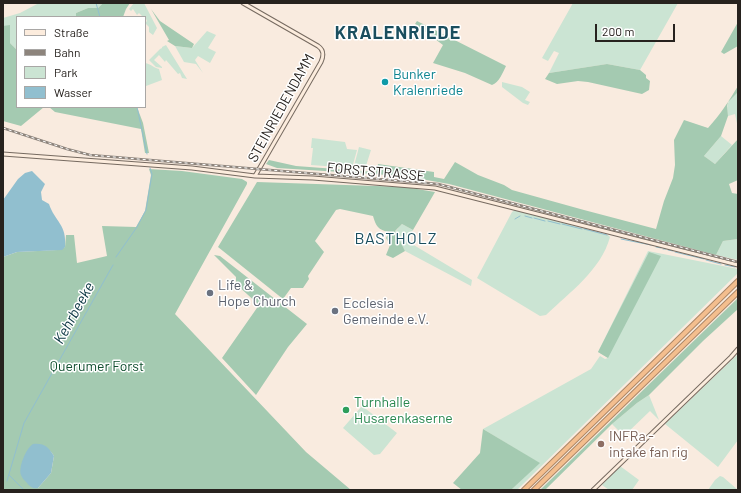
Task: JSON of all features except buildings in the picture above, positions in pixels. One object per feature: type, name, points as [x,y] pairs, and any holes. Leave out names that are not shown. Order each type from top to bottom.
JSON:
[{"type":"highway","points":[[524,490],[738,281]]},
{"type":"highway","points":[[534,490],[738,292]]},
{"type":"main road","name":"STEINRIEDENDAMM","points":[[243,3],[318,46],[322,51],[323,56],[321,62],[255,176]]},
{"type":"main road","name":"FORSTSTRASSE","points":[[3,154],[192,168],[255,176],[313,178],[435,188],[738,266]]},
{"type":"main road","points":[[593,490],[738,349]]},
{"type":"green space","points":[[39,3],[103,3],[98,8],[88,8],[76,13],[76,16],[16,16],[16,49],[10,43],[10,26],[3,26],[3,18],[20,13]]},
{"type":"green space","points":[[103,3],[130,3],[123,16],[76,16],[76,13],[88,8],[98,8]]},
{"type":"green space","points":[[134,3],[144,3],[157,28],[153,35],[149,32],[149,27],[146,24],[146,16],[142,16],[139,13],[137,15],[133,9],[131,11],[129,9]]},
{"type":"green space","points":[[573,3],[678,3],[640,70],[607,64],[549,73],[559,53],[554,51],[548,61],[542,58]]},
{"type":"green space","points":[[151,9],[160,21],[194,44],[192,48],[175,46],[167,41],[169,40]]},
{"type":"green space","points":[[417,21],[506,66],[499,80],[492,85],[465,73],[433,63],[443,45],[415,24]]},
{"type":"green space","points":[[738,22],[738,46],[724,54],[721,52]]},
{"type":"green space","points":[[10,25],[10,43],[16,49],[16,108],[43,108],[21,126],[3,121],[3,26]]},
{"type":"green space","points":[[207,31],[216,35],[208,48],[216,52],[210,63],[198,56],[195,60],[203,73],[196,64],[184,62],[175,46],[192,48]]},
{"type":"green space","points":[[166,45],[187,79],[182,78],[180,73],[178,74],[166,60],[165,62],[159,55],[154,60],[162,68],[156,67],[149,60]]},
{"type":"green space","points":[[146,63],[159,69],[162,80],[146,86]]},
{"type":"green space","points":[[607,64],[640,70],[650,81],[649,90],[642,94],[588,82],[578,81],[557,84],[545,79],[549,73]]},
{"type":"green space","points":[[502,82],[522,87],[530,92],[525,100],[530,102],[528,105],[523,103],[502,87]]},
{"type":"green space","points":[[738,86],[738,92],[728,102],[728,116],[721,136],[704,156],[715,164],[738,139],[738,180],[729,184],[732,193],[738,194],[738,239],[723,241],[716,255],[449,184],[404,176],[277,168],[266,164],[269,160],[296,166],[376,172],[378,164],[434,172],[434,177],[444,179],[455,162],[478,175],[504,185],[512,190],[656,229],[664,201],[673,178],[675,165],[674,140],[684,120],[708,128],[724,108]]},
{"type":"green space","points":[[738,92],[738,128],[735,114],[728,116],[727,108],[728,102]]},
{"type":"green space","points":[[50,108],[137,108],[143,123],[149,153],[145,153],[141,129],[55,112]]},
{"type":"green space","points":[[721,136],[732,145],[715,164],[704,156]]},
{"type":"green space","points":[[312,138],[345,142],[347,149],[357,150],[352,168],[311,165],[313,148],[311,148]]},
{"type":"green space","points":[[359,147],[371,150],[365,169],[354,166]]},
{"type":"green space","name":"Querumer Forst","points":[[149,169],[182,171],[242,179],[247,182],[175,314],[306,452],[351,490],[3,490],[3,257],[17,252],[57,250],[65,247],[66,235],[74,235],[77,263],[107,256],[102,226],[136,227],[145,211],[151,175]],"holes":[[[36,444],[48,449],[54,456],[51,473],[38,488]]]},
{"type":"green space","points":[[257,182],[405,187],[435,192],[413,230],[402,224],[395,231],[405,251],[393,258],[386,255],[390,245],[386,238],[389,232],[378,227],[373,216],[340,209],[336,210],[315,241],[324,252],[308,276],[309,279],[303,288],[291,288],[283,299],[218,247]]},
{"type":"green space","points":[[515,210],[608,235],[610,237],[600,260],[584,280],[546,315],[540,316],[477,278],[512,212]]},
{"type":"green space","points":[[402,224],[413,230],[407,241],[472,280],[471,286],[405,251],[395,232]]},
{"type":"green space","points":[[738,239],[738,260],[716,255],[723,241]]},
{"type":"green space","points":[[648,251],[738,269],[738,273],[517,490],[511,490],[539,463],[483,429],[591,369],[600,356],[605,359],[608,358],[598,352]]},
{"type":"green space","points":[[649,252],[661,256],[608,358],[598,352]]},
{"type":"green space","points":[[214,255],[220,256],[307,324],[288,347],[256,395],[222,358],[259,305],[236,284],[236,277]]},
{"type":"green space","points":[[738,298],[738,309],[703,341],[649,395],[612,424],[545,490],[540,490]]},
{"type":"green space","points":[[738,354],[738,440],[718,467],[665,424]]},
{"type":"green space","points":[[649,395],[659,420],[650,411],[624,436],[612,424]]},
{"type":"green space","points":[[362,406],[397,433],[380,454],[374,455],[343,428]]},
{"type":"green space","points":[[483,429],[540,463],[511,490],[462,490],[453,483],[480,453]]},
{"type":"green space","points":[[620,466],[639,480],[632,490],[609,490],[602,485]]},
{"type":"green space","points":[[720,476],[723,477],[738,490],[708,490]]},
{"type":"water","points":[[32,171],[45,184],[41,192],[42,200],[49,204],[62,228],[65,239],[65,247],[62,250],[17,252],[3,257],[3,200],[18,179],[25,173]]},
{"type":"water","points":[[33,444],[46,446],[54,456],[51,473],[38,488],[29,486],[20,472],[25,454]]},
{"type":"waterway","name":"Kehrbeeke","points":[[96,3],[100,16]]},
{"type":"waterway","name":"Kehrbeeke","points":[[137,108],[147,154]]},
{"type":"waterway","name":"Kehrbeeke","points":[[116,257],[137,227],[146,210],[152,174],[150,168]]},
{"type":"waterway","points":[[515,219],[520,216]]},
{"type":"waterway","points":[[525,216],[532,218]]},
{"type":"waterway","points":[[534,218],[545,221]]},
{"type":"waterway","points":[[548,221],[560,224]]},
{"type":"waterway","points":[[562,224],[582,229]]},
{"type":"waterway","points":[[584,229],[607,235]]},
{"type":"waterway","points":[[621,239],[651,245]]},
{"type":"waterway","points":[[656,247],[661,248]]},
{"type":"waterway","points":[[668,250],[673,251]]},
{"type":"waterway","points":[[675,252],[704,259]]},
{"type":"waterway","points":[[706,260],[721,264]]},
{"type":"waterway","name":"Kehrbeeke","points":[[7,481],[24,423],[113,265]]},
{"type":"waterway","points":[[725,265],[735,267]]},
{"type":"waterway","points":[[9,475],[24,490]]},
{"type":"railway","points":[[3,128],[90,155],[438,184],[738,262]]},
{"type":"place","name":"Bunker Kralenriede","points":[[385,82]]},
{"type":"place","name":"Life & Hope Church","points":[[210,293]]},
{"type":"place","name":"Ecclesia Gemeinde e.V.","points":[[335,311]]},
{"type":"place","name":"Turnhalle Husarenkaserne","points":[[346,410]]},
{"type":"place","name":"INFRa - intake fan rig","points":[[601,444]]},
{"type":"district","name":"KRALENRIEDE","points":[[398,33]]},
{"type":"district","name":"BASTHOLZ","points":[[396,239]]}]
